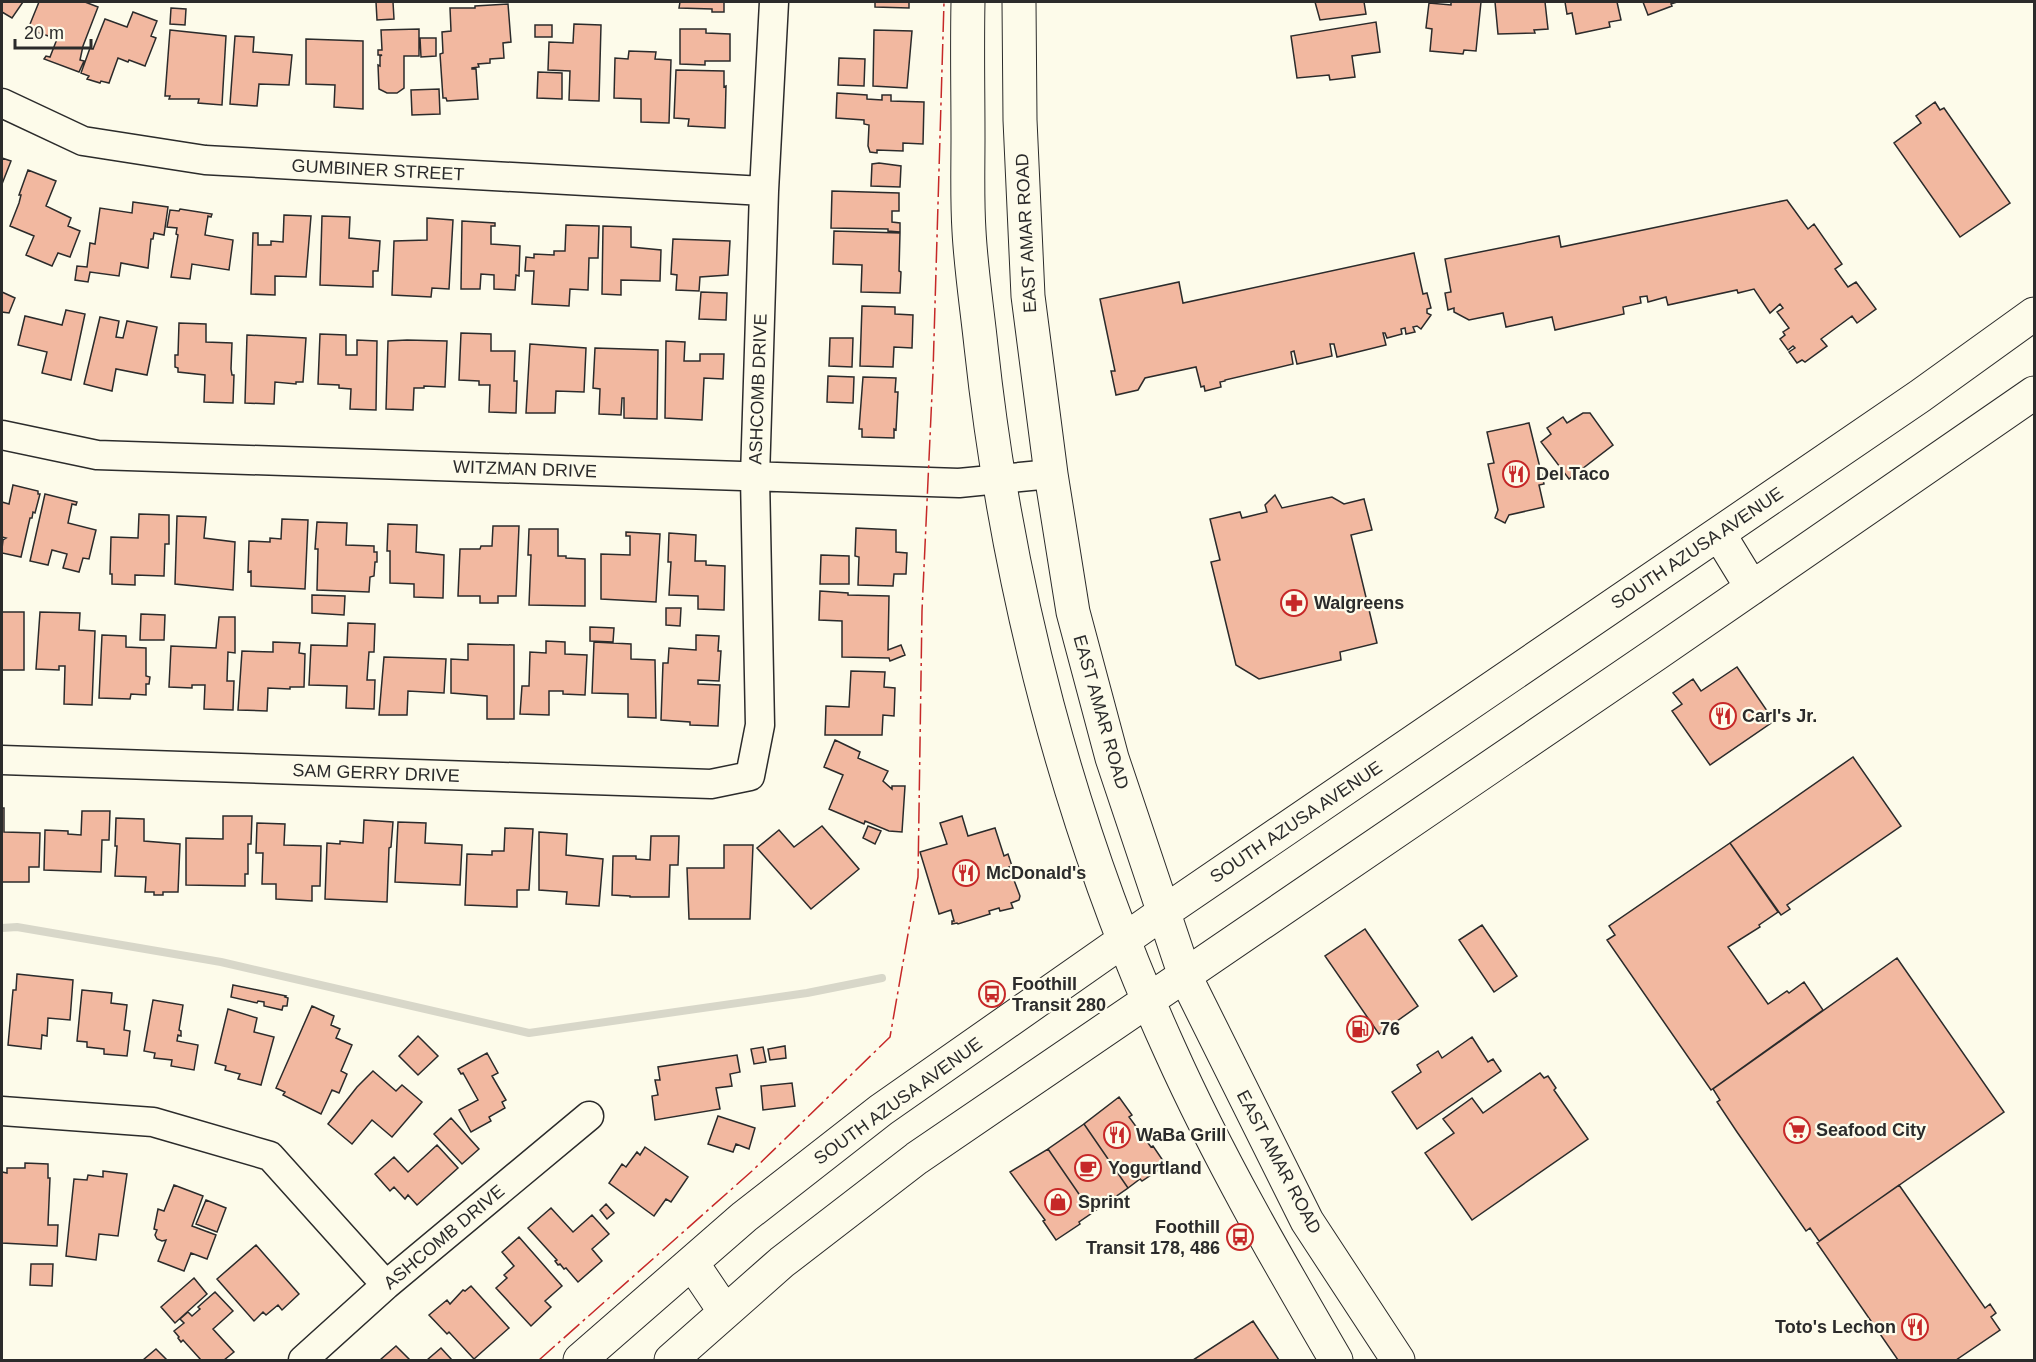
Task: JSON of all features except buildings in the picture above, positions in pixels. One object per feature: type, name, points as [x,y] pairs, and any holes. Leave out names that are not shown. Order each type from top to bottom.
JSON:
[{"type":"main road","points":[[968,2],[969,232],[985,388],[1015,573],[1039,676],[1094,859],[1124,940],[1170,1050],[1238,1187],[1336,1360]]},
{"type":"main road","name":"EAST AMAR ROAD","points":[[1019,2],[1020,120],[1028,296],[1051,474],[1073,612],[1112,759],[1185,976],[1307,1221],[1398,1360]]},
{"type":"main road","name":"SOUTH AZUSA AVENUE","points":[[580,1360],[744,1216],[881,1110],[1164,912],[1920,396],[2034,314]]},
{"type":"main road","points":[[671,1360],[782,1262],[917,1158],[2034,393]]},
{"type":"main road","points":[[1719,534],[1752,588]]},
{"type":"main road","points":[[692,1263],[725,1312]]},
{"type":"street","name":"ASHCOMB DRIVE","points":[[750,776],[760,725],[755,477],[764,191],[774,2]]},
{"type":"street","name":"GUMBINER STREET","points":[[2,103],[83,141],[205,160],[764,191]]},
{"type":"street","name":"WITZMAN DRIVE","points":[[2,435],[97,455],[959,483],[1051,474]]},
{"type":"street","name":"SAM GERRY DRIVE","points":[[2,760],[711,784],[750,776]]},
{"type":"street","points":[[2,1111],[153,1122],[270,1156],[386,1285]]},
{"type":"street","name":"ASHCOMB DRIVE","points":[[303,1360],[386,1285],[589,1116]]},
{"type":"waterway","points":[[2,928],[17,927],[221,962],[529,1033],[807,993],[882,978]]},
{"type":"power","points":[[539,1360],[752,1171],[890,1037],[918,877],[922,611],[933,372],[944,2]]},
{"type":"place","name":"Del Taco","points":[[1516,474]]},
{"type":"place","name":"Walgreens","points":[[1294,603]]},
{"type":"place","name":"Carl's Jr.","points":[[1723,716]]},
{"type":"place","name":"McDonald's","points":[[966,873]]},
{"type":"place","name":"Foothill Transit 280","points":[[992,994]]},
{"type":"place","name":"76","points":[[1360,1029]]},
{"type":"place","name":"Seafood City","points":[[1797,1130]]},
{"type":"place","name":"WaBa Grill","points":[[1117,1135]]},
{"type":"place","name":"Yogurtland","points":[[1088,1168]]},
{"type":"place","name":"Sprint","points":[[1058,1202]]},
{"type":"place","name":"Foothill Transit 178, 486","points":[[1240,1237]]},
{"type":"place","name":"Toto's Lechon","points":[[1915,1327]]}]
